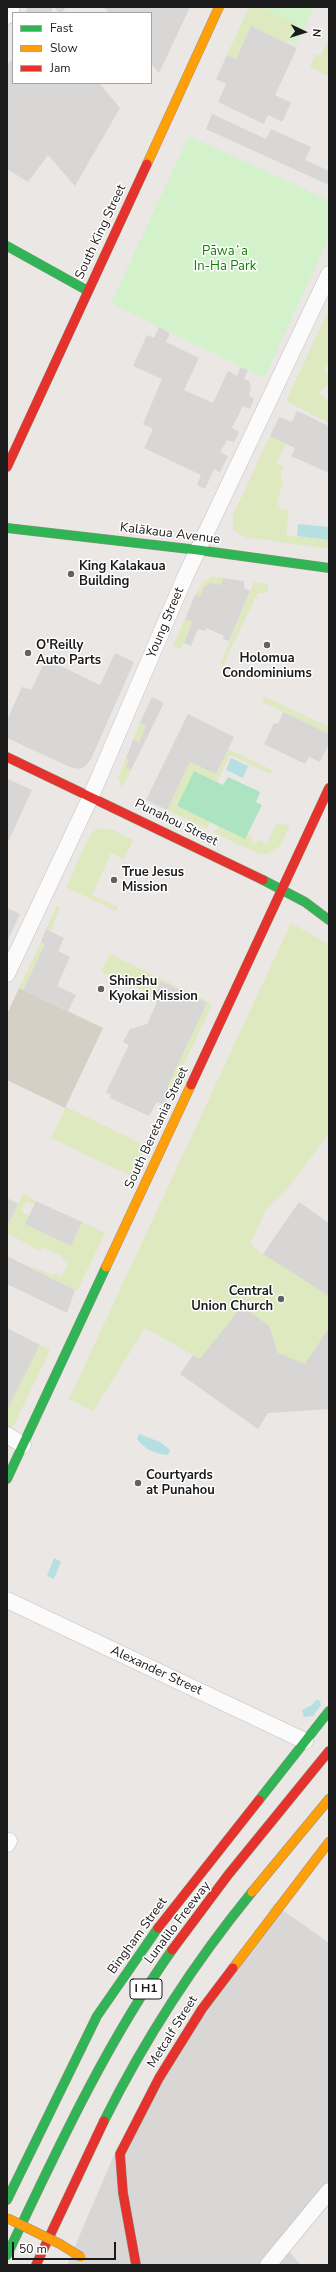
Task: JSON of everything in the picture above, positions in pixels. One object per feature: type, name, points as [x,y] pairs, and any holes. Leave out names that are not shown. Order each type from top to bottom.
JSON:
[{"type":"main road","name":"South King Street","points":[[7,467],[220,7]]},
{"type":"main road","points":[[7,246],[88,291]]},
{"type":"main road","points":[[7,457],[16,448]]},
{"type":"main road","name":"Kalākaua Avenue","points":[[7,528],[198,550],[329,568]]},
{"type":"main road","name":"Punahou Street","points":[[7,757],[282,889],[305,902],[329,920]]},
{"type":"main road","name":"South Beretania Street","points":[[7,1479],[329,788]]},
{"type":"main road","name":"Bingham Street","points":[[7,2200],[10,2187],[97,2016],[166,1917],[329,1711]]},
{"type":"main road","name":"Lunalilo Freeway","points":[[7,2255],[92,2077],[134,2005],[178,1941],[329,1751]]},
{"type":"main road","name":"I H1","points":[[36,2265],[121,2087],[171,2001],[228,1922],[329,1799]]},
{"type":"main road","name":"Metcalf Street","points":[[136,2265],[122,2185],[120,2154],[159,2078],[202,2009],[329,1842]]},
{"type":"main road","points":[[7,2218],[60,2244],[90,2265]]},
{"type":"street","points":[[7,16],[12,7]]},
{"type":"street","name":"Young Street","points":[[7,974],[91,796],[198,550],[329,274]]},
{"type":"street","points":[[7,1435],[23,1445]]},
{"type":"street","name":"Alexander Street","points":[[7,1600],[305,1741]]},
{"type":"street","points":[[268,2265],[329,2191]]},
{"type":"shaded area","points":[[28,7],[54,7],[51,12],[26,12]]},
{"type":"shaded area","points":[[54,7],[66,7],[63,12],[58,12]]},
{"type":"shaded area","points":[[104,7],[190,7],[159,73],[152,64],[152,12],[108,12]]},
{"type":"shaded area","points":[[251,26],[297,48],[275,95],[291,103],[282,122],[268,115],[264,124],[218,102],[226,84],[216,79],[227,55],[236,59]]},
{"type":"shaded area","points":[[12,60],[12,84],[100,84],[120,108],[75,186],[48,155],[28,182],[7,169],[7,65]]},
{"type":"shaded area","points":[[212,114],[266,139],[271,129],[311,147],[305,160],[329,171],[329,185],[206,129]]},
{"type":"shaded area","points":[[159,327],[170,333],[166,342],[199,358],[184,390],[213,403],[228,371],[237,376],[241,367],[248,370],[244,379],[249,381],[251,387],[249,396],[254,399],[250,409],[243,406],[232,428],[239,432],[234,442],[227,440],[220,452],[228,456],[220,472],[214,469],[205,489],[197,485],[201,475],[144,448],[153,429],[143,424],[162,379],[133,366],[147,335],[154,338]]},
{"type":"shaded area","points":[[297,411],[329,426],[329,473],[291,456],[295,448],[270,436],[279,417],[292,422]]},
{"type":"shaded area","points":[[223,578],[244,581],[244,588],[250,591],[229,641],[223,639],[224,636],[207,628],[205,631],[198,629],[191,646],[184,643],[192,622],[185,619],[195,595],[200,596],[204,587],[210,583],[221,585]]},
{"type":"shaded area","points":[[115,653],[134,662],[91,759],[85,766],[80,769],[70,767],[7,738],[7,720],[22,687],[31,690],[46,659],[100,685]]},
{"type":"shaded area","points":[[152,697],[164,703],[131,770],[126,767],[129,760],[126,758],[133,740],[139,742],[146,726],[140,723]]},
{"type":"shaded area","points":[[283,712],[329,734],[329,744],[320,762],[309,757],[305,764],[264,744],[274,723],[278,724]]},
{"type":"shaded area","points":[[188,714],[234,737],[216,774],[190,762],[167,810],[146,800]]},
{"type":"shaded area","points":[[8,779],[32,790],[7,844],[7,780]]},
{"type":"shaded area","points":[[7,908],[20,914],[7,942]]},
{"type":"shaded area","points":[[46,929],[64,938],[58,951],[70,957],[57,986],[76,995],[68,1011],[23,990],[45,944],[41,942]]},
{"type":"shaded area","points":[[161,981],[207,1003],[167,1087],[172,1090],[164,1105],[157,1102],[149,1116],[110,1098],[111,1095],[106,1092],[129,1045],[123,1042],[130,1029],[147,1024],[157,1002],[154,995]]},
{"type":"shaded area","points":[[19,988],[103,1028],[65,1108],[7,1080],[7,1014]]},
{"type":"shaded area","points":[[7,1198],[18,1204],[9,1223],[7,1222]]},
{"type":"shaded area","points":[[36,1201],[82,1222],[71,1246],[25,1224]]},
{"type":"shaded area","name":"Central Union Church","points":[[299,1202],[329,1223],[329,1409],[268,1413],[258,1429],[180,1374]]},
{"type":"shaded area","points":[[7,1256],[75,1290],[67,1313],[7,1284]]},
{"type":"shaded area","points":[[7,1328],[40,1345],[7,1410]]},
{"type":"shaded area","points":[[274,1904],[329,1943],[329,2191],[284,2246],[301,2265],[67,2265],[117,2148]]},
{"type":"green space","points":[[249,7],[260,7],[296,24],[287,43],[251,26],[236,59],[227,55]]},
{"type":"green space","points":[[260,7],[314,7],[296,45],[288,41],[296,24]]},
{"type":"green space","points":[[329,39],[329,76],[310,67],[316,54],[321,56]]},
{"type":"green space","name":"Pāwaʻa In-Ha Park","points":[[189,136],[329,200],[329,238],[264,378],[111,303]]},
{"type":"green space","points":[[329,309],[329,363],[323,368],[329,375],[329,384],[319,393],[329,401],[329,423],[286,401]]},
{"type":"green space","points":[[270,436],[286,443],[276,463],[285,468],[281,471],[281,478],[283,481],[277,503],[281,509],[289,510],[286,535],[329,540],[329,549],[245,537],[233,531],[233,515]]},
{"type":"green space","points":[[213,577],[223,578],[221,585],[204,587],[200,596],[195,595],[203,581]]},
{"type":"green space","points":[[254,582],[268,584],[267,593],[258,593],[223,665],[220,664]]},
{"type":"green space","points":[[185,619],[192,622],[181,649],[173,646]]},
{"type":"green space","points":[[265,697],[329,727],[329,734],[262,702]]},
{"type":"green space","points":[[140,723],[146,726],[139,742],[133,740]]},
{"type":"green space","points":[[228,749],[272,770],[270,774],[230,755],[217,782],[194,771],[177,806],[210,822],[207,829],[167,810],[190,762],[216,774]]},
{"type":"green space","points":[[126,758],[130,760],[126,767],[131,770],[122,788],[118,778]]},
{"type":"green space","points":[[194,771],[223,785],[228,777],[260,792],[256,802],[262,805],[245,839],[177,806]]},
{"type":"green space","points":[[276,824],[290,825],[280,846],[267,854],[257,853],[214,833],[218,826],[245,839],[247,834],[253,837],[251,842],[256,844],[258,840],[267,844]]},
{"type":"green space","points":[[102,828],[113,830],[133,840],[124,859],[111,853],[92,895],[118,907],[116,911],[66,887],[90,836],[95,830]]},
{"type":"green space","points":[[57,906],[60,907],[51,931],[46,929]]},
{"type":"green space","points":[[291,923],[329,945],[329,1134],[289,1186],[267,1208],[250,1243],[260,1252],[329,1296],[329,1328],[305,1364],[278,1353],[269,1326],[242,1306],[200,1359],[145,1328],[93,1411],[69,1399]]},
{"type":"green space","points":[[41,942],[45,944],[23,990],[19,988]]},
{"type":"green space","points":[[110,954],[209,1002],[211,1007],[172,1090],[167,1087],[161,981],[154,995],[101,972]]},
{"type":"green space","points":[[66,1107],[146,1146],[131,1176],[51,1138]]},
{"type":"green space","points":[[23,1194],[36,1201],[35,1204],[26,1202],[21,1212],[29,1216],[25,1224],[71,1246],[82,1222],[105,1233],[77,1291],[32,1268],[33,1266],[53,1276],[55,1273],[62,1277],[69,1263],[62,1259],[63,1256],[42,1247],[40,1251],[7,1233],[7,1222],[9,1223]]},
{"type":"green space","points":[[40,1345],[50,1350],[14,1425],[9,1427],[7,1426],[7,1410]]},
{"type":"water","points":[[298,524],[329,527],[328,540],[297,536]]},
{"type":"water","points":[[231,758],[248,766],[243,778],[226,770]]},
{"type":"water","points":[[139,1434],[160,1442],[170,1450],[168,1455],[154,1452],[140,1443],[137,1439]]},
{"type":"water","points":[[54,1558],[61,1562],[54,1579],[47,1576]]},
{"type":"water","points":[[316,1700],[320,1701],[321,1705],[313,1716],[304,1717],[302,1710],[312,1705]]},
{"type":"traffic: fast","points":[[7,246],[88,291]]},
{"type":"traffic: fast","points":[[7,528],[198,550],[329,568]]},
{"type":"traffic: fast","points":[[263,880],[305,902],[329,920]]},
{"type":"traffic: fast","points":[[7,1479],[106,1267]]},
{"type":"traffic: fast","points":[[259,1800],[329,1711]]},
{"type":"traffic: fast","points":[[104,2121],[136,2061],[190,1974],[252,1892]]},
{"type":"traffic: fast","points":[[7,2200],[97,2016],[158,1928]]},
{"type":"traffic: fast","points":[[7,2255],[83,2099],[125,2023],[172,1950]]},
{"type":"traffic: slow","points":[[147,164],[219,7]]},
{"type":"traffic: slow","points":[[106,1267],[191,1085]]},
{"type":"traffic: slow","points":[[252,1892],[329,1799]]},
{"type":"traffic: slow","points":[[233,1968],[329,1842]]},
{"type":"traffic: slow","points":[[7,2218],[60,2244],[81,2257]]},
{"type":"traffic: jam","points":[[7,467],[147,164]]},
{"type":"traffic: jam","points":[[7,757],[263,880]]},
{"type":"traffic: jam","points":[[191,1085],[329,788]]},
{"type":"traffic: jam","points":[[172,1950],[228,1875],[329,1751]]},
{"type":"traffic: jam","points":[[158,1928],[259,1800]]},
{"type":"traffic: jam","points":[[136,2265],[123,2193],[120,2154],[159,2078],[202,2009],[233,1968]]},
{"type":"traffic: jam","points":[[36,2265],[104,2121]]},
{"type":"place","name":"King Kalakaua Building","points":[[71,574]]},
{"type":"place","name":"Holomua Condominiums","points":[[267,645]]},
{"type":"place","name":"O'Reilly Auto Parts","points":[[28,653]]},
{"type":"place","name":"True Jesus Mission","points":[[114,880]]},
{"type":"place","name":"Shinshu Kyokai Mission","points":[[101,989]]},
{"type":"place","name":"Central Union Church","points":[[281,1299]]},
{"type":"place","name":"Courtyards at Punahou","points":[[138,1483]]}]
